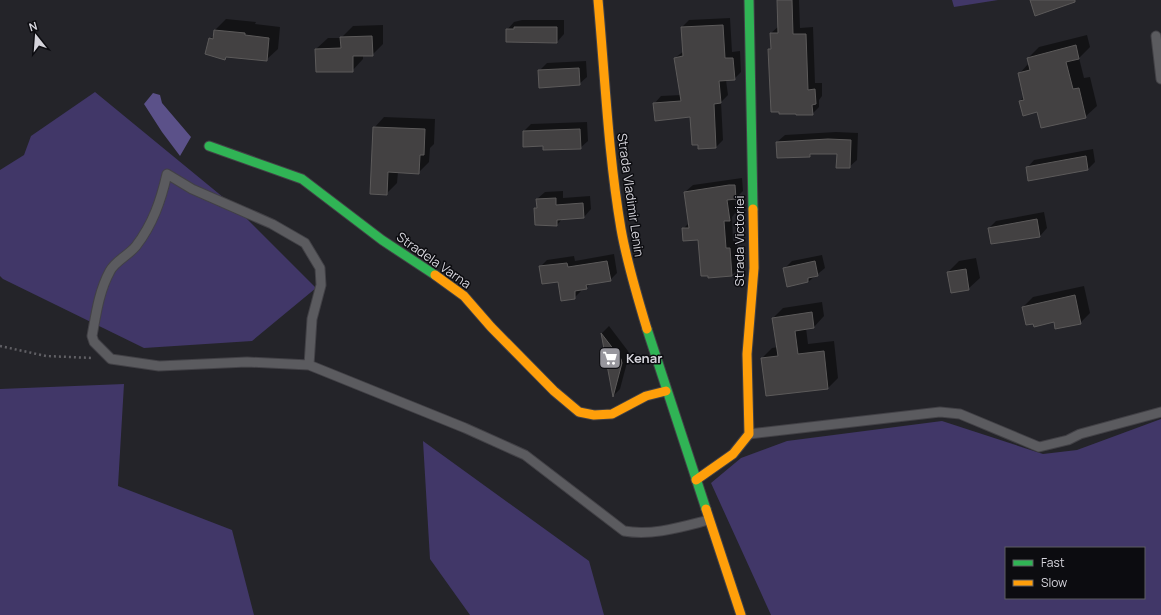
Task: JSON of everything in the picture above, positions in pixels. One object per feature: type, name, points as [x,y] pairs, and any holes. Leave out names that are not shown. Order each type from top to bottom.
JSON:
[{"type":"street","name":"Strada Vladimir Lenin","points":[[598,0],[612,164],[620,229],[630,273],[666,391],[742,615]]},
{"type":"street","name":"Strada Victoriei","points":[[749,0],[754,268],[747,354],[749,434]]},
{"type":"street","name":"Stradela Varna","points":[[209,146],[272,167],[302,179],[382,240],[452,286],[464,296],[491,327],[554,391],[579,412],[594,415],[612,414],[646,396],[666,391]]},
{"type":"street","points":[[696,480],[733,454],[749,434]]},
{"type":"lane","points":[[1156,36],[1161,79]]},
{"type":"lane","points":[[309,365],[312,319],[321,285],[320,268],[305,244],[272,224],[192,188],[167,174],[159,205],[150,225],[135,247],[110,270],[100,296],[92,336],[94,342],[111,359],[159,366],[247,362],[309,365],[465,428],[525,455],[624,531],[638,533],[658,532],[709,520]]},
{"type":"lane","points":[[749,434],[940,412],[960,414],[1039,447],[1068,440],[1080,434],[1161,412]]},
{"type":"path","points":[[0,346],[46,356],[111,359]]},
{"type":"shaded area","points":[[952,0],[998,0],[954,7]]},
{"type":"shaded area","points":[[95,92],[235,207],[316,288],[252,341],[144,348],[3,279],[0,276],[0,170],[24,155],[31,136]]},
{"type":"shaded area","points":[[153,93],[160,95],[162,103],[191,137],[180,156],[144,104]]},
{"type":"shaded area","points":[[124,384],[118,486],[232,530],[254,615],[0,615],[0,389]]},
{"type":"shaded area","points":[[1161,419],[1161,615],[771,615],[711,483],[741,458],[787,441],[942,421],[1043,454],[1077,450]]},
{"type":"shaded area","points":[[423,441],[589,561],[604,615],[470,615],[430,559]]},
{"type":"building","points":[[777,0],[792,0],[793,34],[806,34],[808,90],[815,89],[816,104],[812,105],[813,115],[779,114],[779,112],[771,112],[768,49],[771,49],[770,33],[778,33]]},
{"type":"building","points":[[1030,0],[1075,0],[1075,2],[1035,16]]},
{"type":"building","points":[[723,25],[725,58],[733,58],[735,80],[719,81],[721,103],[714,104],[716,148],[698,149],[698,145],[692,145],[690,117],[655,121],[653,103],[681,101],[674,58],[683,56],[681,27]]},
{"type":"building","points":[[514,27],[557,27],[557,43],[506,42],[506,29],[514,29]]},
{"type":"building","points":[[214,30],[245,33],[245,35],[269,38],[267,61],[226,57],[225,60],[205,54],[209,38],[213,39]]},
{"type":"building","points":[[372,36],[373,56],[353,56],[353,72],[316,72],[315,49],[341,48],[340,37]]},
{"type":"building","points":[[1076,45],[1079,59],[1066,62],[1073,89],[1079,88],[1086,118],[1041,128],[1037,112],[1023,116],[1019,101],[1024,100],[1018,73],[1030,70],[1027,58]]},
{"type":"building","points":[[579,68],[580,85],[539,88],[538,70]]},
{"type":"building","points":[[373,127],[425,129],[424,155],[420,155],[419,174],[388,172],[387,195],[370,194]]},
{"type":"building","points":[[580,129],[581,149],[543,150],[543,146],[523,147],[523,131]]},
{"type":"building","points":[[828,139],[851,140],[850,168],[836,168],[837,154],[810,154],[810,157],[777,158],[776,142]]},
{"type":"building","points":[[1086,156],[1088,170],[1028,181],[1026,167]]},
{"type":"building","points":[[735,185],[736,199],[727,200],[730,221],[724,221],[726,248],[730,248],[732,276],[708,278],[708,276],[701,276],[698,240],[683,241],[682,228],[689,228],[684,192]]},
{"type":"building","points":[[556,198],[556,205],[583,203],[584,218],[557,220],[557,226],[535,225],[534,208],[537,208],[536,199]]},
{"type":"building","points":[[1037,219],[1040,237],[991,244],[988,228]]},
{"type":"building","points":[[607,261],[611,281],[586,285],[587,289],[575,291],[575,299],[561,301],[558,282],[542,284],[539,266],[567,263],[568,267]]},
{"type":"building","points":[[815,261],[818,276],[808,278],[808,282],[787,287],[783,268]]},
{"type":"building","points":[[966,269],[969,290],[951,293],[947,272]]},
{"type":"building","points":[[1075,295],[1081,324],[1055,329],[1054,322],[1034,327],[1033,324],[1026,325],[1022,307]]},
{"type":"building","points":[[812,312],[814,328],[795,331],[798,354],[824,351],[828,389],[766,396],[761,358],[778,356],[772,318]]},
{"type":"building","points":[[601,333],[621,359],[622,363],[613,397]]},
{"type":"traffic: fast","points":[[749,0],[753,209]]},
{"type":"traffic: fast","points":[[209,146],[302,179],[382,240],[435,275]]},
{"type":"traffic: fast","points":[[647,329],[706,509]]},
{"type":"traffic: slow","points":[[598,0],[610,143],[621,229],[626,254],[647,329]]},
{"type":"traffic: slow","points":[[696,480],[733,454],[749,434],[747,354],[754,268],[753,209]]},
{"type":"traffic: slow","points":[[435,275],[464,296],[491,327],[554,391],[579,412],[594,415],[612,414],[646,396],[666,391]]},
{"type":"traffic: slow","points":[[706,509],[741,615]]},
{"type":"place","name":"Kenar","points":[[610,358]]}]
